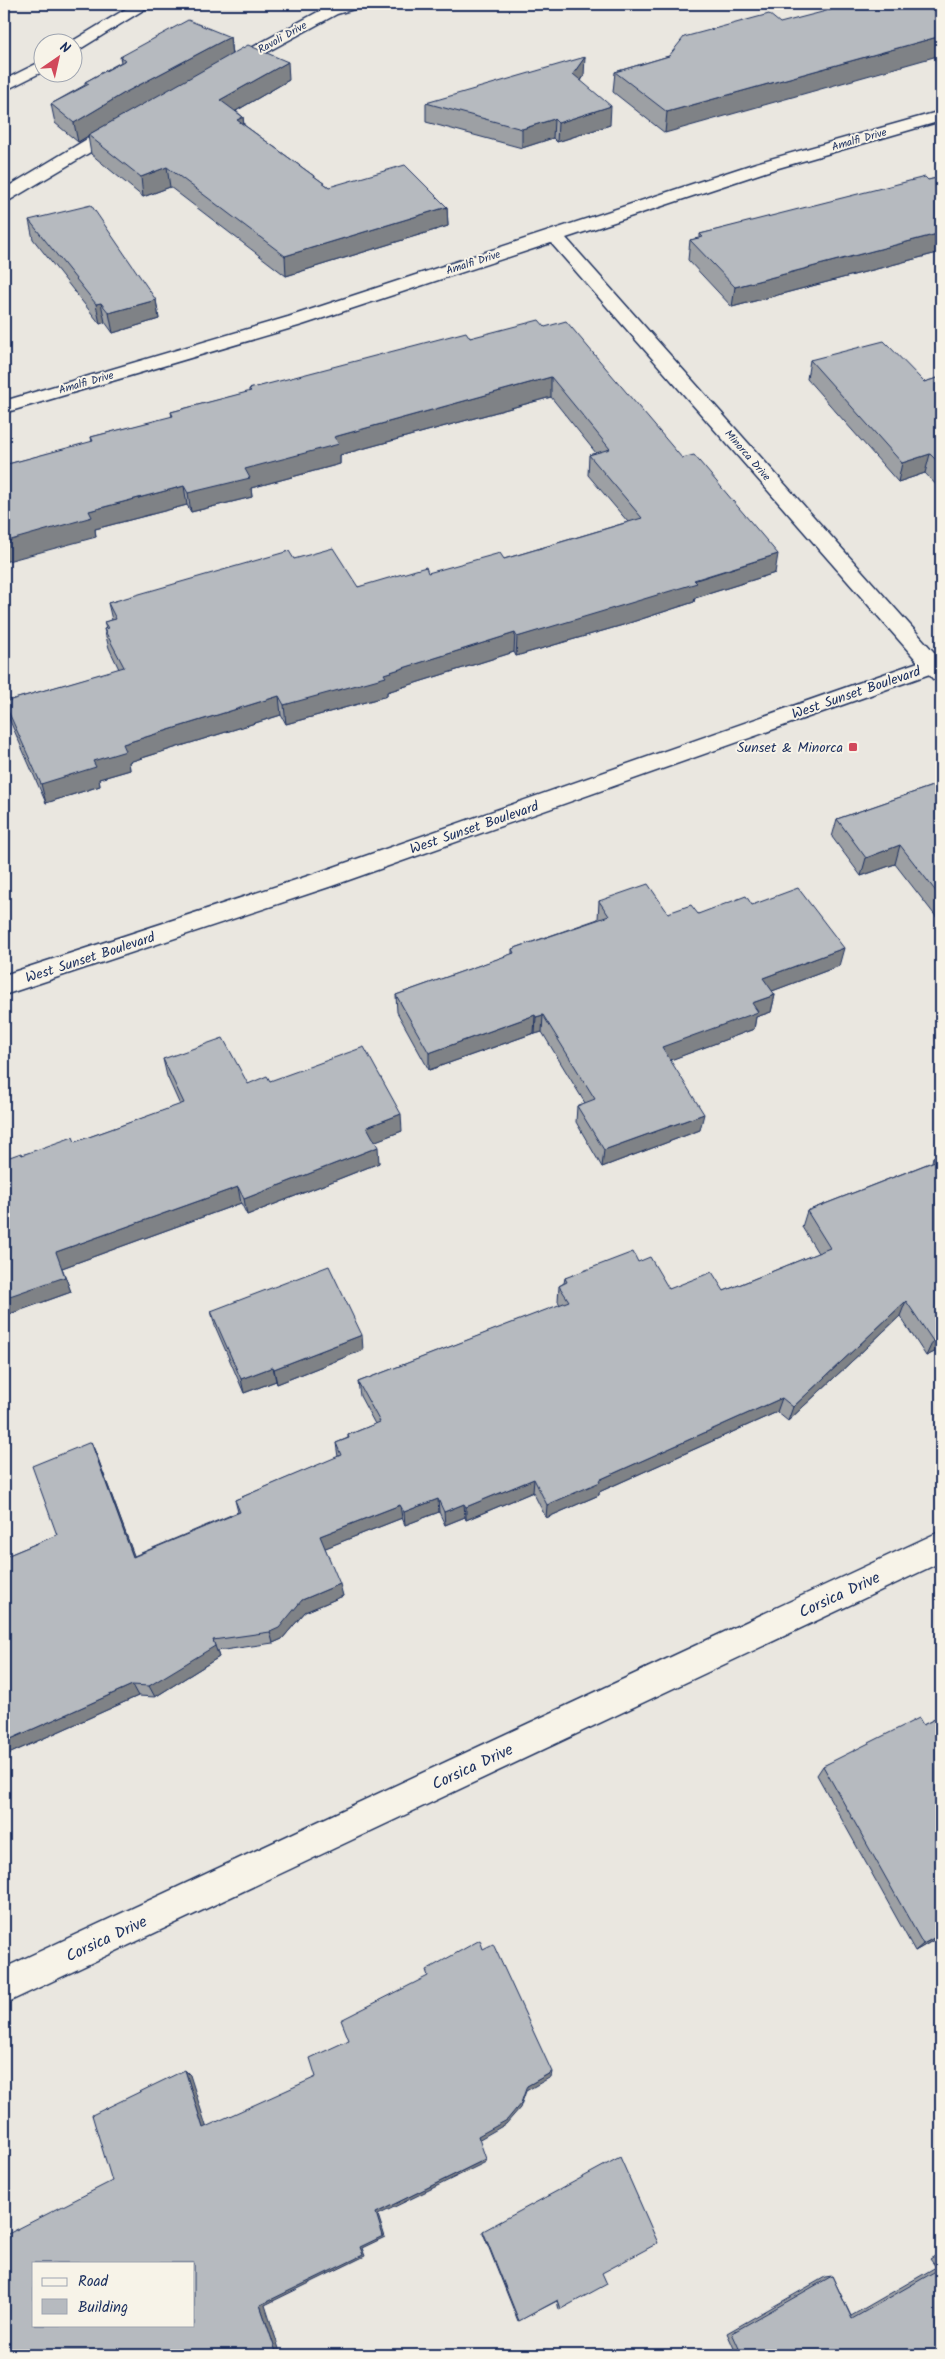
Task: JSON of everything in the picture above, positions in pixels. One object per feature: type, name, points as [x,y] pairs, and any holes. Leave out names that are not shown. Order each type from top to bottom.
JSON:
[{"type":"street","points":[[82,42],[144,4]]},
{"type":"street","name":"Ravoli Drive","points":[[212,75],[331,10],[355,4]]},
{"type":"street","points":[[4,86],[32,71]]},
{"type":"street","name":"Amalfi Drive","points":[[4,406],[295,321],[762,167],[941,116]]},
{"type":"street","points":[[4,196],[136,117]]},
{"type":"street","name":"Minorca Drive","points":[[554,236],[939,667]]},
{"type":"street","name":"West Sunset Boulevard","points":[[4,985],[324,880],[939,667]]},
{"type":"street","name":"Corsica Drive","points":[[4,1986],[941,1546]]},
{"type":"building","points":[[853,4],[923,4],[941,17],[941,36],[667,112],[615,72],[669,56],[684,37],[769,14],[780,23]]},
{"type":"building","points":[[188,20],[230,37],[126,92],[74,123],[51,104],[89,84],[85,82],[126,60],[120,57]]},
{"type":"building","points":[[248,45],[288,62],[220,100],[243,117],[237,120],[329,187],[405,165],[447,207],[285,256],[167,167],[141,177],[88,135]]},
{"type":"building","points":[[585,57],[573,74],[611,106],[558,123],[554,119],[522,129],[426,103]]},
{"type":"building","points":[[925,177],[928,180],[941,177],[941,233],[735,287],[690,240],[703,237],[700,234]]},
{"type":"building","points":[[91,205],[156,300],[109,313],[101,303],[96,304],[29,220]]},
{"type":"building","points":[[539,320],[545,327],[566,321],[682,458],[694,455],[778,554],[694,580],[697,583],[517,637],[515,633],[384,674],[386,677],[284,705],[279,696],[123,744],[126,751],[93,761],[96,767],[41,784],[4,702],[124,667],[104,629],[108,628],[104,622],[116,619],[108,603],[289,551],[294,559],[333,548],[358,587],[426,567],[428,573],[500,553],[504,559],[642,518],[589,455],[610,449],[551,377],[334,437],[339,444],[245,469],[250,478],[188,493],[184,486],[89,511],[92,517],[4,542],[4,465],[93,441],[91,437],[173,416],[171,412],[251,391],[249,389],[466,332],[470,338]]},
{"type":"building","points":[[884,341],[924,382],[941,377],[941,465],[930,454],[902,463],[810,360]]},
{"type":"building","points":[[941,783],[941,898],[900,845],[866,858],[837,819]]},
{"type":"building","points":[[648,884],[668,913],[691,905],[698,914],[746,896],[752,905],[798,888],[844,948],[763,978],[775,995],[752,1003],[758,1012],[662,1047],[704,1114],[604,1150],[577,1106],[595,1099],[543,1015],[536,1017],[535,1015],[429,1053],[396,995],[514,953],[512,949],[609,916],[599,901]]},
{"type":"building","points":[[223,1038],[248,1084],[267,1076],[270,1081],[364,1047],[401,1114],[367,1127],[378,1147],[244,1199],[238,1187],[56,1252],[65,1277],[4,1298],[4,1159],[21,1153],[22,1155],[73,1137],[75,1142],[184,1103],[163,1059]]},
{"type":"building","points":[[941,1154],[941,1338],[933,1341],[906,1301],[793,1407],[782,1398],[547,1505],[534,1479],[466,1507],[464,1504],[444,1512],[438,1499],[404,1512],[400,1505],[320,1536],[340,1584],[302,1600],[279,1628],[270,1632],[213,1640],[215,1646],[149,1686],[132,1685],[4,1742],[4,1557],[57,1535],[32,1466],[91,1442],[133,1557],[240,1512],[235,1500],[341,1455],[336,1443],[349,1438],[348,1435],[380,1422],[358,1382],[569,1301],[559,1286],[567,1282],[565,1278],[633,1252],[638,1262],[650,1257],[669,1289],[712,1272],[724,1291],[830,1248],[807,1211],[935,1161],[933,1157]]},
{"type":"building","points":[[329,1266],[362,1335],[274,1369],[273,1367],[241,1379],[211,1311]]},
{"type":"building","points":[[941,1716],[941,1934],[923,1944],[823,1766],[919,1718],[923,1725]]},
{"type":"building","points":[[480,1940],[483,1949],[493,1944],[552,2072],[527,2086],[521,2103],[507,2120],[478,2136],[486,2159],[376,2213],[383,2236],[360,2247],[363,2255],[260,2305],[277,2355],[4,2355],[4,2236],[112,2181],[92,2115],[185,2070],[203,2128],[316,2077],[310,2058],[349,2040],[341,2020],[428,1976],[426,1970]]},
{"type":"building","points":[[620,2157],[658,2243],[602,2273],[607,2284],[561,2309],[558,2300],[519,2321],[483,2231]]},
{"type":"building","points":[[941,2268],[941,2355],[742,2355],[732,2333],[832,2276],[852,2319]]},
{"type":"place","name":"Sunset & Minorca","points":[[853,747]]}]
